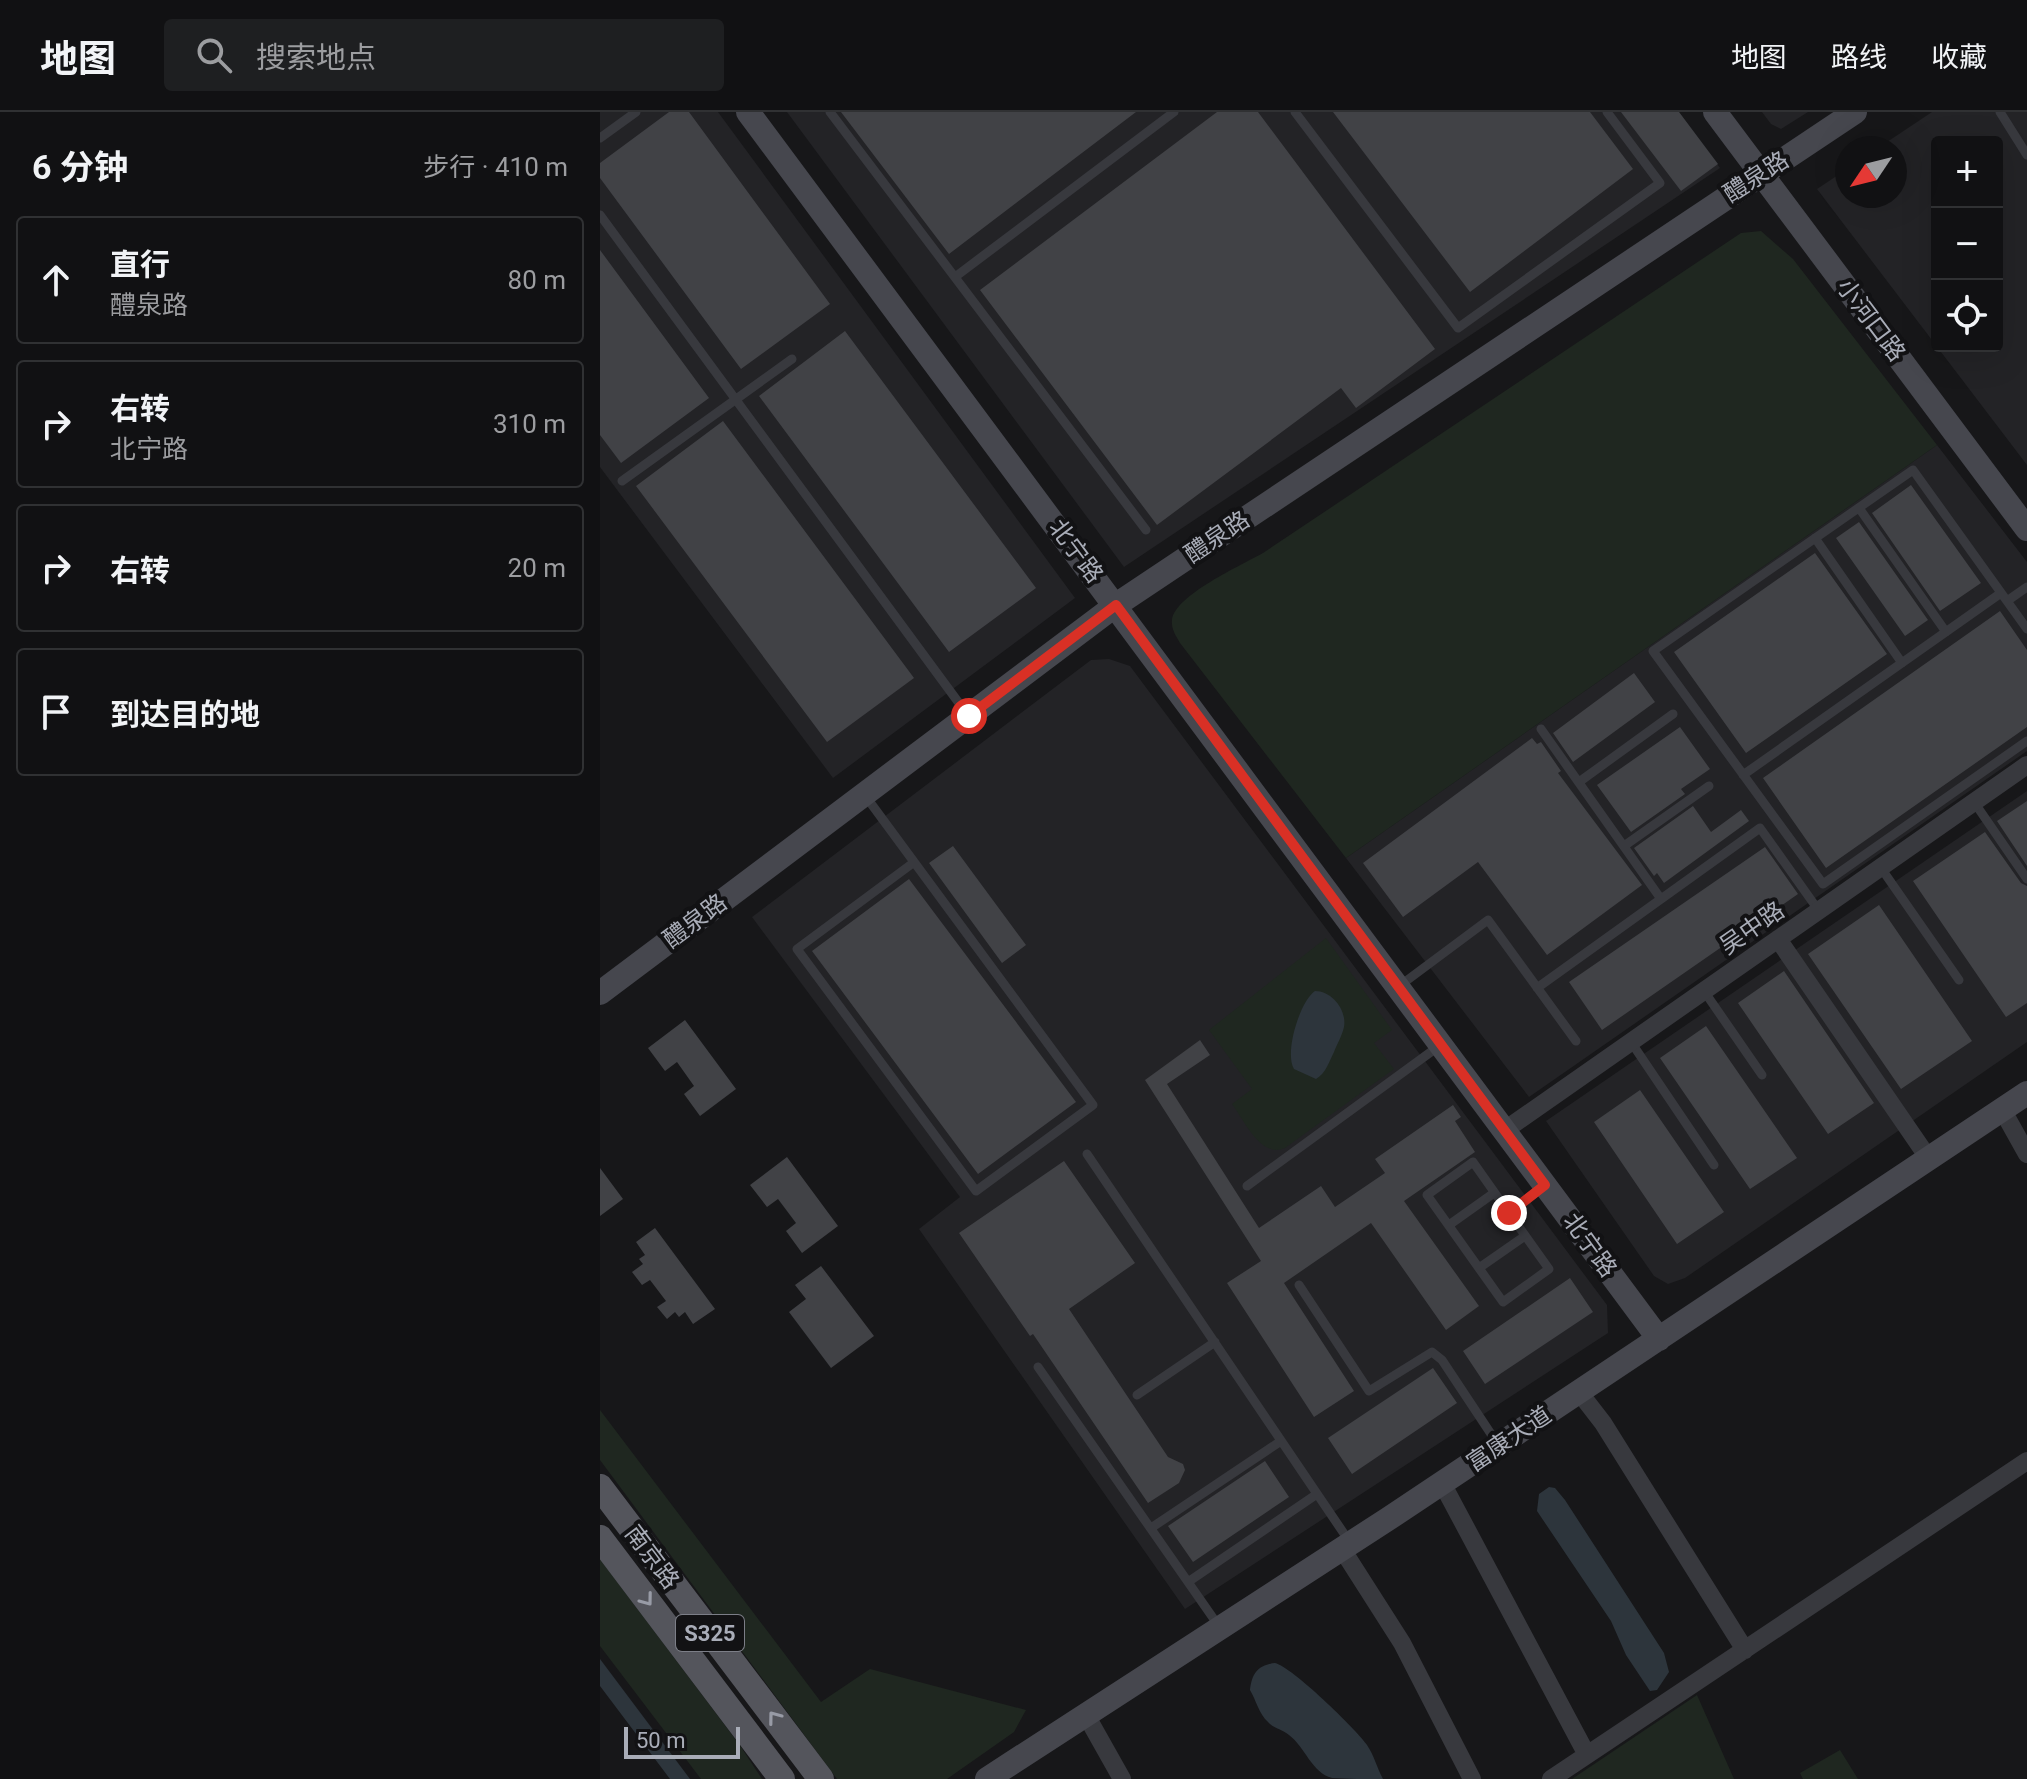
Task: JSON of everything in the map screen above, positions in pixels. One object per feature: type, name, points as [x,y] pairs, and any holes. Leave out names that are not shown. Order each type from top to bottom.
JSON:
[{"type":"main road","name":"南京路","points":[[600,1487],[821,1779]]},
{"type":"main road","name":"南京路","points":[[600,1538],[782,1779]]},
{"type":"main road","points":[[746,1731],[773,1779]]},
{"type":"street","name":"北宁路","points":[[748,112],[1659,1339]]},
{"type":"street","name":"小河口路","points":[[1715,112],[2027,529]]},
{"type":"street","name":"醴泉路","points":[[600,993],[1116,605],[1855,112]]},
{"type":"street","name":"吴中路","points":[[1505,1130],[2027,765]]},
{"type":"street","points":[[1778,939],[1929,1159]]},
{"type":"street","name":"富康大道","points":[[992,1778],[2027,1093]]},
{"type":"street","points":[[2003,1111],[2027,1154]]},
{"type":"street","points":[[1579,1392],[1603,1423],[1745,1650]]},
{"type":"street","points":[[1551,1779],[2027,1461]]},
{"type":"street","points":[[1442,1483],[1587,1755]]},
{"type":"street","points":[[1346,1546],[1402,1643],[1472,1779]]},
{"type":"street","points":[[1086,1715],[1122,1779]]},
{"type":"lane","points":[[600,138],[636,112]]},
{"type":"lane","points":[[830,112],[1146,530]]},
{"type":"lane","points":[[955,277],[1174,112]]},
{"type":"lane","points":[[1295,112],[1458,328],[1660,183],[1607,112]]},
{"type":"lane","points":[[2000,112],[2027,155]]},
{"type":"lane","points":[[600,215],[969,716]]},
{"type":"lane","points":[[622,481],[792,359]]},
{"type":"lane","points":[[2027,629],[1913,470],[1653,651],[1823,884],[2027,741]]},
{"type":"lane","points":[[1859,508],[1946,632]]},
{"type":"lane","points":[[1815,538],[1902,663]]},
{"type":"lane","points":[[1743,775],[1946,632],[2004,597],[2027,587]]},
{"type":"lane","points":[[1579,782],[1673,714]]},
{"type":"lane","points":[[1541,729],[1661,899]]},
{"type":"lane","points":[[1624,846],[1709,786]]},
{"type":"lane","points":[[864,794],[1093,1105],[976,1191],[797,949],[913,863]]},
{"type":"lane","points":[[1974,802],[2027,879]]},
{"type":"lane","points":[[1537,988],[1760,828],[1819,911]]},
{"type":"lane","points":[[1881,868],[1959,980]]},
{"type":"lane","points":[[1398,987],[1488,920],[1576,1041]]},
{"type":"lane","points":[[1704,991],[1762,1075]]},
{"type":"lane","points":[[1631,1042],[1714,1165]]},
{"type":"lane","points":[[1247,1186],[1441,1044]]},
{"type":"lane","points":[[1087,1154],[1317,1494],[1346,1546]]},
{"type":"lane","points":[[1473,1162],[1494,1193],[1549,1269],[1503,1302],[1427,1195],[1473,1162]]},
{"type":"lane","points":[[1509,1213],[1545,1185]]},
{"type":"lane","points":[[1449,1225],[1494,1193]]},
{"type":"lane","points":[[1479,1268],[1525,1236]]},
{"type":"lane","points":[[1299,1285],[1369,1391],[1432,1352],[1442,1360],[1499,1445]]},
{"type":"lane","points":[[1137,1395],[1215,1342]]},
{"type":"lane","points":[[1038,1367],[1220,1628]]},
{"type":"lane","points":[[1151,1528],[1281,1441]]},
{"type":"lane","points":[[1188,1582],[1317,1494]]},
{"type":"shaded area","points":[[600,112],[718,112],[1075,598],[833,778],[600,467]]},
{"type":"shaded area","points":[[787,112],[1679,112],[1720,168],[1124,567]]},
{"type":"shaded area","points":[[1762,112],[1808,112],[1781,129],[1771,124]]},
{"type":"shaded area","points":[[1932,112],[2027,112],[2027,465],[1941,352],[2003,352],[2003,136],[1931,136],[1931,339],[1817,189],[1835,177],[1835,208],[1907,208],[1907,136],[1896,136]]},
{"type":"shaded area","points":[[1761,231],[1793,259],[1937,445],[1346,858],[1180,643],[1172,626],[1176,610],[1197,591],[1263,553],[1741,233]]},
{"type":"shaded area","points":[[1937,445],[2027,562],[2027,751],[1529,1097],[1346,858]]},
{"type":"shaded area","points":[[1109,659],[1130,666],[1607,1305],[1608,1333],[1185,1609],[919,1229],[960,1197],[752,917],[1091,660]]},
{"type":"shaded area","points":[[2027,791],[2027,1042],[1685,1278],[1668,1284],[1654,1276],[1546,1121]]},
{"type":"shaded area","points":[[1326,938],[1392,1030],[1374,1043],[1394,1069],[1285,1148],[1268,1148],[1254,1136],[1232,1104],[1252,1089],[1209,1030]]},
{"type":"shaded area","points":[[1315,991],[1327,994],[1337,1003],[1344,1021],[1342,1034],[1329,1063],[1316,1079],[1294,1069],[1291,1061],[1292,1040],[1299,1016]]},
{"type":"shaded area","points":[[600,1410],[821,1702],[870,1669],[1026,1710],[1014,1732],[947,1779],[837,1779],[600,1460]]},
{"type":"shaded area","points":[[1549,1487],[1555,1488],[1565,1500],[1664,1653],[1669,1672],[1657,1690],[1650,1691],[1626,1655],[1611,1621],[1537,1511],[1539,1494]]},
{"type":"shaded area","points":[[600,1559],[762,1779],[701,1779],[600,1646]]},
{"type":"shaded area","points":[[600,1659],[690,1779],[670,1779],[600,1686]]},
{"type":"shaded area","points":[[1275,1663],[1309,1686],[1361,1737],[1383,1779],[1332,1778],[1325,1775],[1295,1740],[1265,1719],[1250,1690],[1251,1684],[1260,1668]]},
{"type":"shaded area","points":[[1697,1695],[1734,1779],[1572,1779]]},
{"type":"shaded area","points":[[1840,1750],[1858,1779],[1803,1779],[1800,1773]]},
{"type":"building","points":[[669,112],[689,112],[830,304],[741,369],[600,178],[600,163]]},
{"type":"building","points":[[841,112],[1136,112],[949,254]]},
{"type":"building","points":[[1217,112],[1258,112],[1435,349],[1356,408],[1341,388],[1157,525],[980,290]]},
{"type":"building","points":[[1333,112],[1590,112],[1633,169],[1470,292]]},
{"type":"building","points":[[1621,112],[1679,112],[1718,164],[1681,191]]},
{"type":"building","points":[[600,250],[709,398],[621,463],[600,435]]},
{"type":"building","points":[[845,331],[1036,588],[949,652],[759,396]]},
{"type":"building","points":[[723,421],[914,678],[827,742],[636,486]]},
{"type":"building","points":[[1911,485],[1981,583],[1940,611],[1872,513]]},
{"type":"building","points":[[1859,522],[1928,620],[1905,636],[1836,538]]},
{"type":"building","points":[[1815,553],[1887,654],[1746,753],[1674,652]]},
{"type":"building","points":[[2000,611],[2027,650],[2027,727],[1826,868],[1763,778]]},
{"type":"building","points":[[1634,673],[1655,702],[1573,762],[1553,733]]},
{"type":"building","points":[[1680,727],[1710,769],[1681,789],[1685,794],[1631,832],[1597,785]]},
{"type":"building","points":[[1532,738],[1537,744],[1541,742],[1561,771],[1558,773],[1642,885],[1547,955],[1478,862],[1403,917],[1363,863]]},
{"type":"building","points":[[2027,801],[2027,866],[1997,821]]},
{"type":"building","points":[[1693,806],[1711,832],[1741,810],[1749,821],[1664,883],[1657,873],[1654,876],[1634,848]]},
{"type":"building","points":[[1985,832],[2021,883],[2027,886],[2027,1003],[2006,1017],[1913,881]]},
{"type":"building","points":[[953,846],[1026,945],[1002,963],[929,863]]},
{"type":"building","points":[[1765,847],[1798,894],[1602,1030],[1569,982]]},
{"type":"building","points":[[909,879],[1076,1102],[978,1174],[812,951]]},
{"type":"building","points":[[1879,905],[1972,1041],[1901,1089],[1808,954]]},
{"type":"building","points":[[1784,971],[1874,1103],[1828,1134],[1738,1003]]},
{"type":"building","points":[[685,1020],[736,1089],[700,1116],[684,1094],[694,1086],[677,1062],[665,1071],[648,1048]]},
{"type":"building","points":[[1706,1026],[1797,1158],[1750,1189],[1660,1058]]},
{"type":"building","points":[[1200,1040],[1210,1055],[1167,1084],[1259,1228],[1321,1186],[1335,1207],[1385,1173],[1375,1159],[1453,1105],[1461,1117],[1455,1121],[1475,1152],[1404,1201],[1479,1306],[1446,1330],[1371,1223],[1284,1283],[1354,1391],[1314,1417],[1227,1283],[1261,1261],[1145,1080]]},
{"type":"building","points":[[1640,1090],[1724,1212],[1677,1244],[1594,1122]]},
{"type":"building","points":[[787,1157],[838,1226],[802,1253],[786,1231],[796,1223],[778,1199],[767,1207],[750,1185]]},
{"type":"building","points":[[1064,1161],[1135,1263],[1069,1309],[1168,1457],[1183,1464],[1185,1470],[1179,1483],[1148,1503],[1033,1334],[1030,1336],[959,1233]]},
{"type":"building","points":[[600,1168],[623,1199],[600,1216]]},
{"type":"building","points":[[655,1228],[715,1309],[693,1324],[685,1312],[679,1317],[675,1312],[667,1319],[657,1307],[666,1301],[650,1280],[642,1285],[632,1272],[643,1264],[639,1259],[645,1255],[636,1242]]},
{"type":"building","points":[[821,1266],[874,1336],[831,1368],[789,1312],[806,1299],[795,1285]]},
{"type":"building","points":[[1570,1278],[1593,1312],[1485,1384],[1463,1351]]},
{"type":"building","points":[[1433,1368],[1457,1403],[1352,1474],[1328,1438]]},
{"type":"building","points":[[1265,1461],[1289,1497],[1193,1562],[1168,1526]]},
{"type":"route","points":[[969,716],[1116,605],[1545,1185],[1509,1213]]}]
